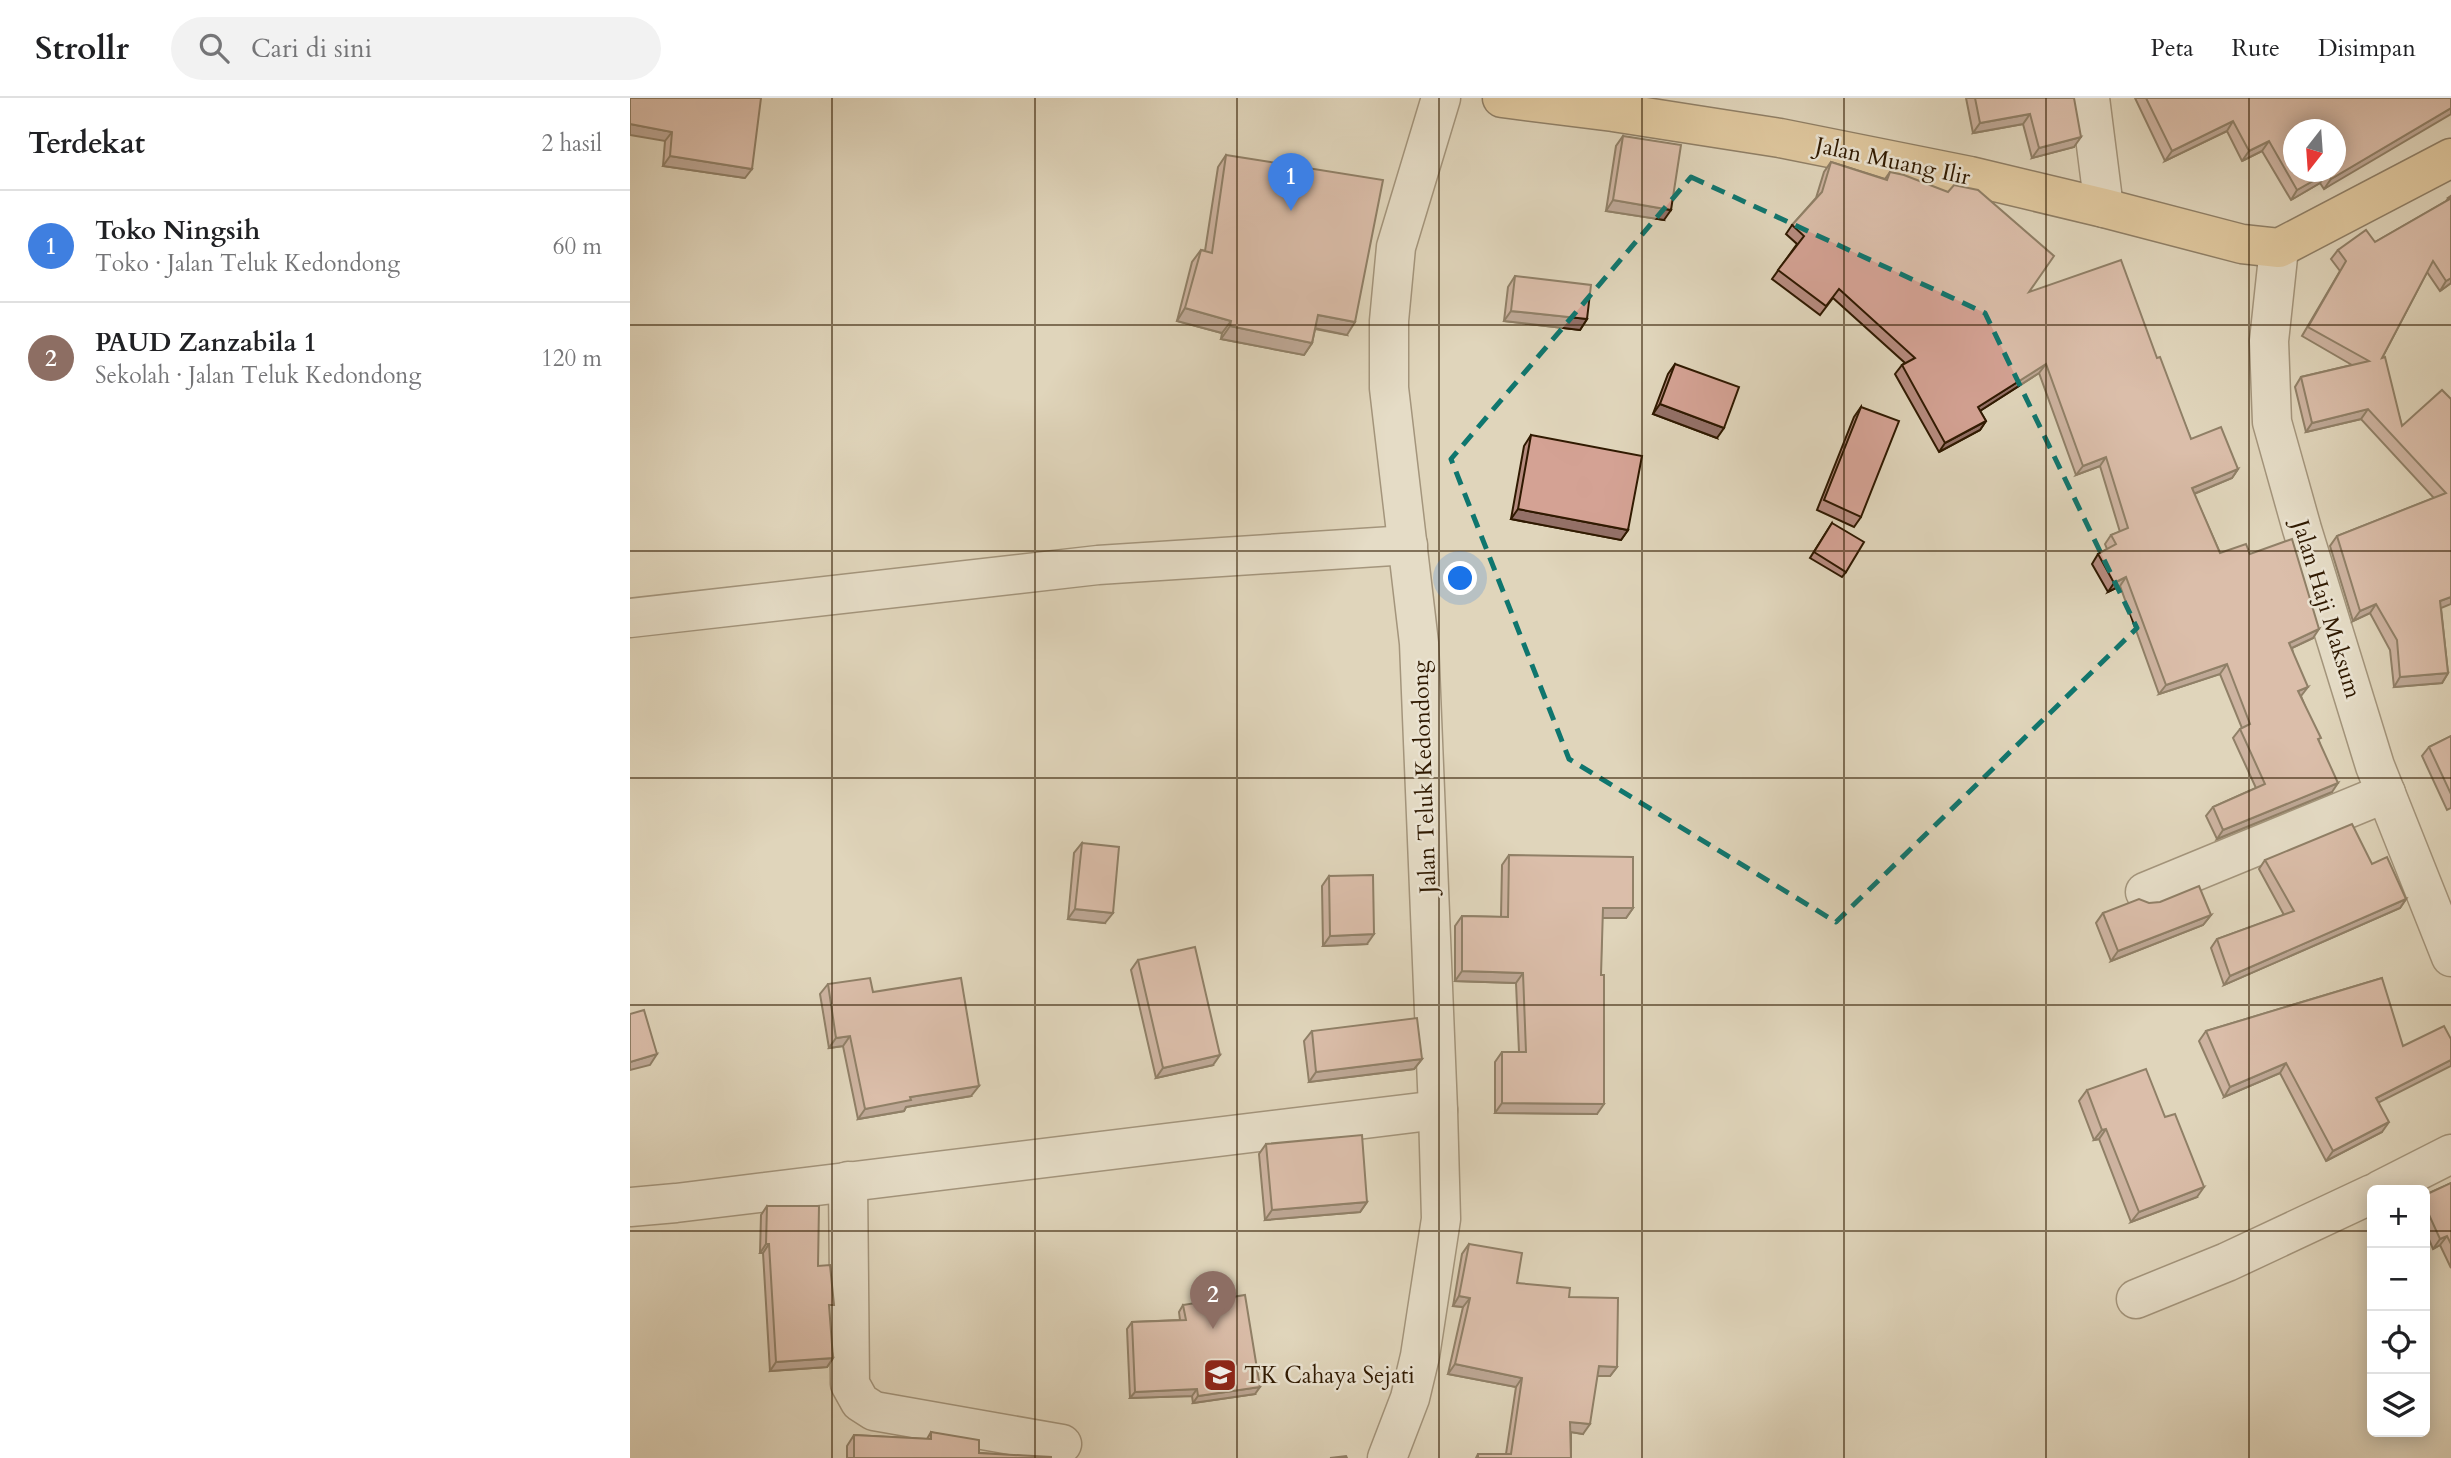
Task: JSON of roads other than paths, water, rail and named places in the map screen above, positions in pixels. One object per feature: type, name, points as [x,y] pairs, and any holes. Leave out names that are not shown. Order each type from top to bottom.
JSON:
[{"type":"main road","name":"Jalan Muang Ilir","points":[[1503,98],[1553,104],[1613,105],[1970,176],[2242,244],[2279,248]]},
{"type":"main road","points":[[2279,248],[2451,158]]},
{"type":"street","name":"Jalan Teluk Kedondong","points":[[1387,1458],[1410,1398],[1420,1356],[1441,1219],[1419,643],[1389,388],[1389,321],[1396,247],[1441,98]]},
{"type":"street","points":[[2091,98],[2104,208]]},
{"type":"street","name":"Jalan Haji Maksum","points":[[2279,248],[2269,341],[2272,422],[2375,766],[2451,957]]},
{"type":"street","points":[[630,618],[1098,565],[1408,545]]},
{"type":"street","points":[[2145,892],[2386,793]]},
{"type":"street","points":[[630,1207],[1438,1110]]},
{"type":"street","points":[[2390,1185],[2451,1154]]},
{"type":"street","points":[[848,1181],[850,1384],[860,1402],[874,1411],[1062,1444]]},
{"type":"street","points":[[2136,1299],[2227,1262],[2367,1197]]},
{"type":"place","name":"Toko Ningsih","points":[[1291,211]]},
{"type":"place","name":"PAUD Zanzabila 1","points":[[1213,1329]]},
{"type":"place","name":"TK Cahaya Sejati","points":[[1220,1375]]}]
